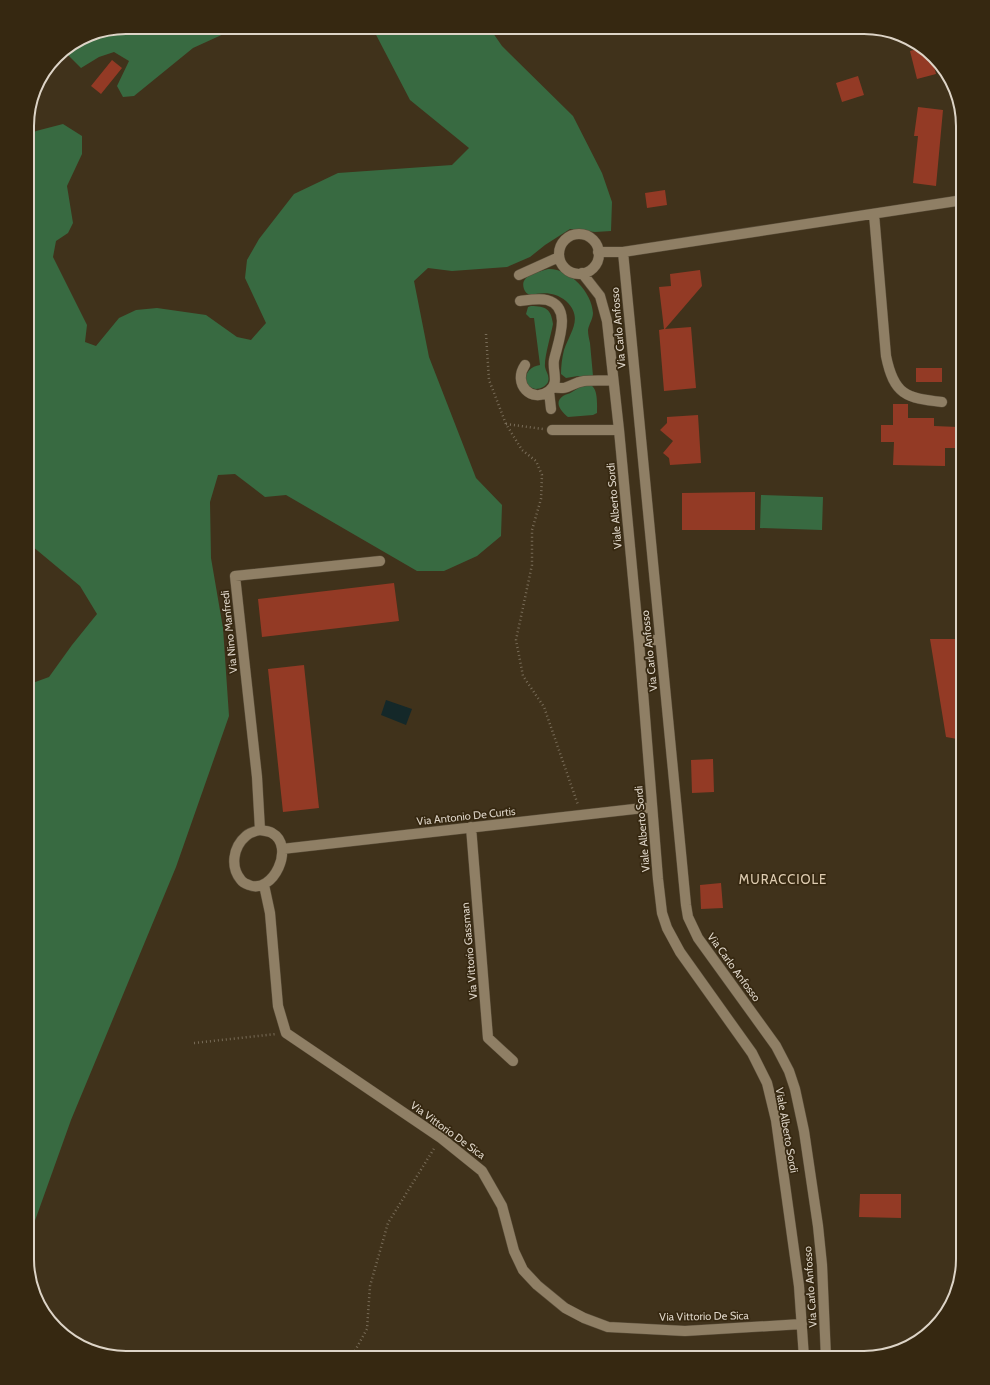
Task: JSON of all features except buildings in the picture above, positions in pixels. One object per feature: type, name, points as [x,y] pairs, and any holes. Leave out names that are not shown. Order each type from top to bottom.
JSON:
[{"type":"street","points":[[598,252],[623,252],[956,201]]},
{"type":"street","points":[[874,214],[886,356],[889,371],[896,385],[906,394],[919,400],[942,402]]},
{"type":"street","points":[[574,234],[583,234],[590,237],[595,242],[598,252],[598,259],[595,265],[588,271],[582,273],[574,273],[568,270],[561,263],[559,257],[560,245],[564,240],[574,234]]},
{"type":"street","name":"Via Carlo Anfosso","points":[[623,252],[688,917],[698,938],[764,1028],[781,1054],[795,1089],[804,1132],[818,1226],[822,1265],[826,1351]]},
{"type":"street","points":[[519,276],[559,257]]},
{"type":"street","name":"Viale Alberto Sordi","points":[[582,273],[600,296],[607,321],[639,642],[662,913],[667,928],[680,952],[752,1053],[767,1083],[776,1120],[799,1286],[804,1351]]},
{"type":"street","points":[[520,301],[541,299],[548,300],[554,304],[562,314],[562,322],[554,363],[556,376],[555,382],[551,389],[544,394],[538,395],[527,391],[521,381],[522,370],[526,365]]},
{"type":"street","points":[[551,389],[567,388],[584,381],[613,380]]},
{"type":"street","points":[[551,389],[552,409]]},
{"type":"street","points":[[552,430],[619,430]]},
{"type":"street","name":"Via Nino Manfredi","points":[[260,830],[257,777],[235,576],[380,561]]},
{"type":"street","points":[[639,642],[660,639]]},
{"type":"street","name":"Via Antonio De Curtis","points":[[282,849],[652,807]]},
{"type":"street","name":"Via Vittorio Gassman","points":[[471,827],[488,1038],[513,1061]]},
{"type":"street","points":[[260,830],[272,833],[279,840],[282,849],[281,861],[274,875],[264,885],[254,887],[242,882],[236,873],[234,858],[239,845],[246,835],[260,830]]},
{"type":"street","points":[[264,885],[270,913],[278,1006],[286,1033]]},
{"type":"street","name":"Via Vittorio De Sica","points":[[286,1033],[441,1138],[482,1171],[502,1206],[514,1251],[523,1270],[536,1285],[565,1308],[584,1318],[608,1327],[685,1331],[802,1324]]},
{"type":"path","points":[[486,334],[489,380],[506,424],[522,450],[536,461],[542,475],[541,499],[532,530],[532,565],[516,640],[523,676],[544,707],[581,815]]},
{"type":"path","points":[[506,424],[552,430]]},
{"type":"path","points":[[194,1043],[286,1033]]},
{"type":"path","points":[[355,1351],[367,1329],[370,1286],[388,1223],[441,1138]]},
{"type":"green space","points":[[120,34],[224,34],[193,48],[134,96],[123,97],[117,86],[129,61],[114,52],[99,57],[81,68],[68,55],[80,46],[108,36]]},
{"type":"green space","points":[[376,34],[494,34],[502,46],[573,116],[602,173],[612,202],[611,231],[595,232],[570,229],[545,245],[530,257],[507,267],[452,271],[428,268],[414,281],[429,357],[476,478],[502,505],[501,536],[477,556],[444,571],[417,571],[286,495],[265,497],[235,474],[218,475],[210,502],[211,558],[223,628],[229,716],[176,867],[71,1120],[34,1223],[34,682],[49,677],[97,614],[80,586],[34,548],[34,132],[63,124],[82,136],[82,154],[67,186],[73,223],[68,233],[56,241],[53,257],[87,325],[85,342],[96,346],[119,318],[136,310],[157,308],[206,315],[237,337],[251,340],[266,323],[245,278],[247,260],[259,239],[294,194],[338,173],[452,165],[469,148],[410,100]]},
{"type":"green space","points":[[548,269],[564,272],[571,277],[584,290],[592,305],[593,313],[588,330],[593,376],[585,379],[578,376],[566,378],[561,374],[564,350],[575,319],[571,307],[562,298],[553,294],[540,293],[530,295],[524,290],[523,284],[527,277]]},
{"type":"green space","points":[[531,306],[547,309],[551,315],[553,324],[545,363],[549,378],[548,382],[543,387],[536,389],[528,385],[526,381],[527,373],[530,369],[540,365],[534,318],[530,318],[526,314],[528,307]]},
{"type":"green space","points":[[584,385],[591,385],[595,389],[597,413],[593,415],[568,417],[563,413],[560,407],[560,399],[564,395],[571,393]]},
{"type":"green space","points":[[761,495],[823,497],[822,530],[760,528]]},
{"type":"water","points":[[386,700],[412,709],[406,725],[381,715]]},
{"type":"district","name":"MURACCIOLE","points":[[783,879]]}]
